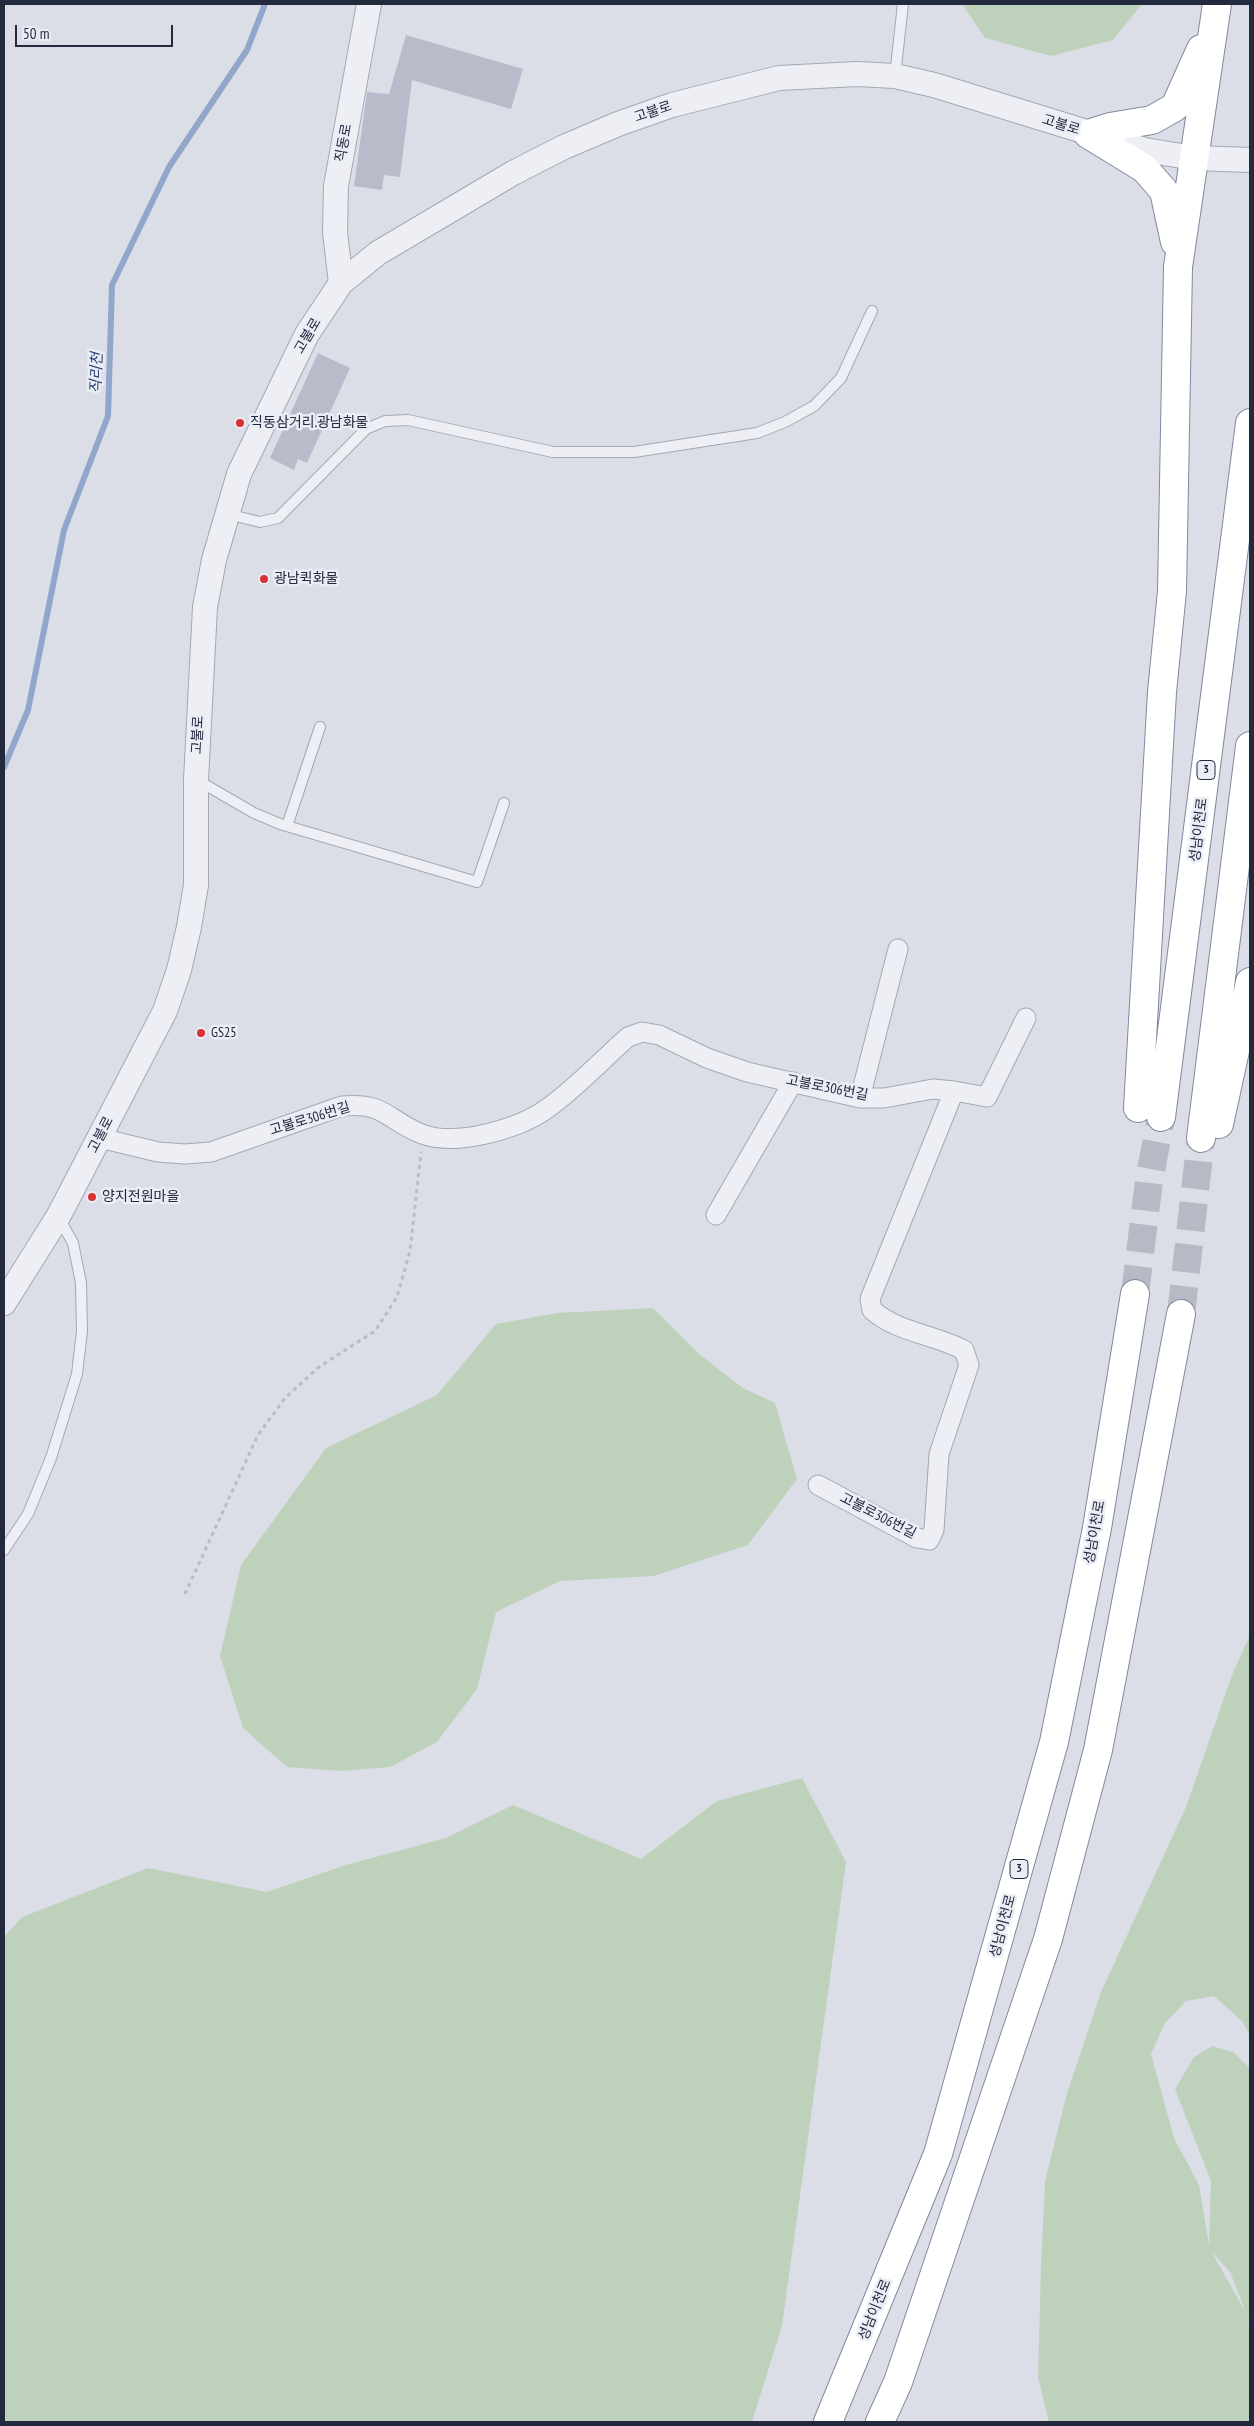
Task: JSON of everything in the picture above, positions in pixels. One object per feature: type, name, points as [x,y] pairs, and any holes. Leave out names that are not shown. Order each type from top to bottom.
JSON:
[{"type":"highway","points":[[1088,134],[1110,127],[1152,120],[1174,107],[1216,11]]},
{"type":"highway","points":[[1178,267],[1216,11]]},
{"type":"highway","points":[[1088,134],[1144,169],[1164,191],[1172,225],[1178,267]]},
{"type":"highway","name":"성남이천로","points":[[1178,267],[1172,591],[1162,692],[1149,1113],[1250,423]]},
{"type":"highway","points":[[1250,746],[1208,1140],[1250,982]]},
{"type":"highway","name":"성남이천로","points":[[828,2422],[938,2154],[1054,1742],[1097,1528],[1135,1294]]},
{"type":"highway","points":[[881,2422],[898,2382],[1048,1939],[1098,1750],[1181,1314]]},
{"type":"street","name":"직동로","points":[[341,283],[335,232],[336,186],[369,4]]},
{"type":"street","name":"고불로","points":[[4,1303],[58,1217],[100,1138],[165,1010],[179,970],[196,885],[196,780],[205,608],[214,560],[239,474],[307,334],[341,283],[378,253],[504,178],[564,147],[618,124],[672,105],[779,78],[857,74],[895,76],[934,85],[1145,150],[1194,158],[1250,160]]},
{"type":"street","points":[[860,1098],[898,949]]},
{"type":"street","points":[[954,1091],[987,1097],[1026,1018]]},
{"type":"street","name":"고불로306번길","points":[[100,1138],[158,1152],[186,1154],[211,1152],[342,1106],[362,1104],[378,1108],[423,1134],[448,1138],[476,1137],[509,1127],[548,1108],[628,1037],[642,1032],[659,1035],[708,1058],[747,1072],[860,1098],[884,1098],[933,1089],[954,1091],[870,1299],[872,1310],[883,1320],[953,1344],[964,1350],[969,1365],[939,1454],[934,1530],[928,1540],[917,1538],[818,1485]]},
{"type":"street","points":[[716,1215],[793,1082]]},
{"type":"lane","points":[[895,76],[903,4]]},
{"type":"lane","points":[[226,514],[260,522],[278,518],[366,429],[385,421],[408,420],[553,452],[634,452],[758,433],[785,422],[814,406],[841,378],[872,311]]},
{"type":"lane","points":[[288,826],[320,727]]},
{"type":"lane","points":[[196,780],[254,813],[288,826],[476,882],[504,804]]},
{"type":"lane","points":[[4,1550],[28,1514],[51,1458],[77,1374],[82,1331],[81,1283],[73,1243],[58,1217]]},
{"type":"path","points":[[185,1594],[258,1435],[285,1398],[319,1367],[375,1331],[397,1297],[410,1251],[423,1134]]},
{"type":"green space","points":[[962,4],[1142,4],[1113,40],[1051,56],[985,38]]},
{"type":"green space","points":[[653,1308],[699,1354],[743,1388],[775,1403],[797,1479],[748,1545],[654,1576],[560,1581],[496,1612],[477,1689],[437,1742],[390,1767],[341,1771],[287,1767],[243,1728],[220,1656],[241,1565],[326,1448],[437,1395],[496,1324],[557,1313]]},
{"type":"green space","points":[[1250,1635],[1250,2036],[1243,2022],[1214,1996],[1186,2001],[1165,2023],[1151,2054],[1174,2138],[1199,2185],[1209,2245],[1211,2181],[1175,2089],[1194,2057],[1212,2046],[1233,2052],[1250,2068],[1250,2323],[1248,2319],[1250,2329],[1250,2422],[1049,2422],[1038,2377],[1045,2181],[1067,2093],[1101,1992],[1186,1807],[1232,1675]],"holes":[[[1211,2251],[1230,2272],[1245,2310]]]},
{"type":"green space","points":[[802,1778],[846,1862],[782,2326],[752,2422],[4,2422],[4,1937],[22,1917],[148,1868],[267,1892],[346,1865],[446,1838],[513,1805],[641,1859],[717,1801]]},
{"type":"building","points":[[406,35],[523,69],[511,109],[412,80],[400,177],[384,175],[382,190],[354,186],[367,92],[389,94]]},
{"type":"building","points":[[318,353],[350,368],[307,463],[298,459],[294,470],[270,458]]},
{"type":"waterway","name":"직리천","points":[[4,767],[28,710],[64,530],[108,416],[112,285],[169,167],[247,50],[265,4]]},
{"type":"tunnel","points":[[1135,1294],[1149,1181],[1161,1117]]},
{"type":"tunnel","points":[[1181,1314],[1201,1138]]},
{"type":"place","name":"직동삼거리.광남화물","points":[[240,423]]},
{"type":"place","name":"광남퀵화물","points":[[264,579]]},
{"type":"place","name":"GS25","points":[[201,1033]]},
{"type":"place","name":"양지전원마을","points":[[92,1197]]}]
